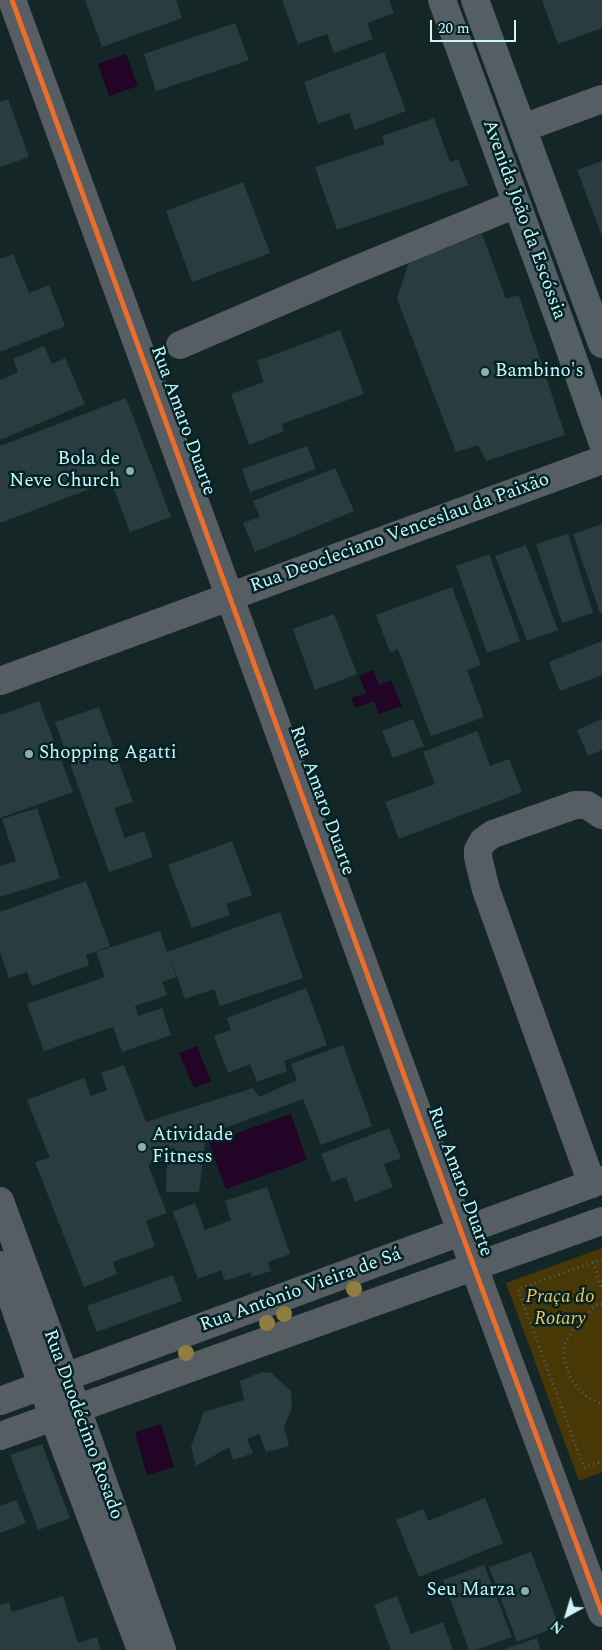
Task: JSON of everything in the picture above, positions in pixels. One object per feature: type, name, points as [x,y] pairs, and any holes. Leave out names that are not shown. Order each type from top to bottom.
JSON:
[{"type":"main road","name":"Avenida João da Escóssia","points":[[442,0],[602,441]]},
{"type":"main road","name":"Avenida João da Escóssia","points":[[476,0],[602,344]]},
{"type":"street","name":"Rua Amaro Duarte","points":[[12,0],[231,596],[461,1232],[602,1613]]},
{"type":"street","points":[[523,128],[602,99]]},
{"type":"street","points":[[180,345],[350,272],[516,204]]},
{"type":"street","name":"Rua Deocleciano Venceslau da Paixão","points":[[0,681],[602,460]]},
{"type":"street","points":[[597,1182],[486,890],[478,850],[483,841],[492,834],[575,805],[587,804],[602,815]]},
{"type":"street","name":"Rua Antônio Vieira de Sá","points":[[0,1400],[597,1182]]},
{"type":"street","name":"Rua Duodécimo Rosado","points":[[0,1201],[54,1381],[141,1650]]},
{"type":"street","name":"Rua Antônio Vieira de Sá","points":[[0,1436],[602,1221]]},
{"type":"street","name":"Rua Duodécimo Rosado","points":[[0,1266],[54,1381]]},
{"type":"street","name":"Rua Duodécimo Rosado","points":[[65,1412],[162,1650]]},
{"type":"path","points":[[602,1259],[518,1289],[584,1468],[602,1461]]},
{"type":"path","points":[[593,1262],[602,1290]]},
{"type":"path","points":[[602,1304],[596,1305],[573,1330],[564,1345],[564,1359],[570,1377],[576,1386],[587,1396],[602,1404]]},
{"type":"green space","name":"Praça do Rotary","points":[[602,1248],[602,1472],[579,1481],[506,1283]]},
{"type":"shaded area","points":[[126,54],[138,86],[109,96],[98,64]]},
{"type":"shaded area","points":[[373,670],[379,685],[391,680],[402,706],[379,714],[374,701],[355,708],[351,698],[366,693],[359,676]]},
{"type":"shaded area","points":[[197,1046],[211,1081],[194,1088],[179,1053]]},
{"type":"shaded area","points":[[291,1114],[307,1160],[226,1189],[209,1143]]},
{"type":"shaded area","points":[[161,1424],[174,1467],[147,1475],[135,1432]]},
{"type":"building","points":[[85,0],[176,0],[182,18],[102,47]]},
{"type":"building","points":[[282,0],[389,0],[394,13],[367,23],[373,39],[334,53],[327,34],[298,44]]},
{"type":"building","points":[[542,0],[602,0],[602,28],[558,44]]},
{"type":"building","points":[[235,23],[249,60],[156,91],[144,54]]},
{"type":"building","points":[[384,52],[406,111],[355,130],[349,113],[318,124],[304,82]]},
{"type":"building","points":[[8,99],[29,157],[0,167],[0,102]]},
{"type":"building","points":[[434,118],[450,162],[458,159],[468,185],[337,230],[315,167],[385,144],[382,136]]},
{"type":"building","points":[[602,161],[602,236],[577,170]]},
{"type":"building","points":[[243,182],[270,253],[192,282],[166,211]]},
{"type":"building","name":"Bambino's","points":[[482,234],[506,299],[519,295],[565,435],[486,461],[478,445],[456,452],[397,299],[409,262]]},
{"type":"building","points":[[13,254],[29,293],[49,285],[65,326],[0,352],[0,259]]},
{"type":"building","points":[[340,330],[364,394],[282,424],[284,431],[249,445],[231,394],[264,382],[257,361]]},
{"type":"building","points":[[44,346],[52,364],[65,358],[85,404],[0,440],[0,380],[18,372],[13,359]]},
{"type":"building","points":[[126,398],[171,517],[130,532],[111,481],[0,523],[0,446]]},
{"type":"building","points":[[307,446],[316,469],[250,492],[242,469]]},
{"type":"building","points":[[335,468],[354,511],[255,552],[243,523],[260,517],[253,501]]},
{"type":"building","points":[[602,524],[602,613],[600,613],[573,534]]},
{"type":"building","points":[[568,534],[593,613],[562,623],[536,544]]},
{"type":"building","points":[[526,545],[558,630],[527,641],[495,556]]},
{"type":"building","points":[[489,554],[520,641],[487,653],[456,566]]},
{"type":"building","points":[[452,587],[481,665],[467,670],[484,717],[431,736],[398,649],[390,652],[376,615]]},
{"type":"building","points":[[334,614],[357,674],[315,690],[293,629]]},
{"type":"building","points":[[602,641],[602,675],[560,691],[549,662]]},
{"type":"building","name":"Shopping Agatti","points":[[39,701],[73,792],[0,818],[0,715]]},
{"type":"building","points":[[99,707],[133,802],[114,808],[125,838],[144,831],[153,857],[109,872],[55,722]]},
{"type":"building","points":[[413,719],[424,746],[393,758],[382,731]]},
{"type":"building","points":[[602,719],[602,750],[588,756],[577,730]]},
{"type":"building","points":[[477,731],[490,766],[509,759],[522,792],[399,839],[385,802],[435,784],[423,752]]},
{"type":"building","points":[[37,808],[60,878],[0,897],[0,866],[16,861],[2,819]]},
{"type":"building","points":[[232,841],[252,895],[226,904],[230,915],[192,928],[168,865]]},
{"type":"building","points":[[86,881],[110,946],[86,955],[89,965],[32,986],[27,972],[9,978],[0,952],[0,912]]},
{"type":"building","points":[[280,912],[303,978],[220,1006],[214,989],[185,999],[170,957],[176,977],[162,982],[167,995],[135,1006],[138,1016],[162,1008],[171,1035],[122,1052],[113,1027],[44,1051],[27,1004],[105,977],[96,952],[160,931],[167,952]]},
{"type":"building","points":[[306,988],[327,1045],[284,1061],[287,1071],[257,1082],[250,1064],[228,1073],[214,1036],[231,1030],[227,1018]]},
{"type":"building","points":[[343,1045],[372,1126],[321,1145],[303,1099],[206,1135],[199,1192],[166,1192],[167,1160],[148,1165],[167,1213],[146,1221],[155,1246],[113,1262],[117,1274],[84,1287],[35,1162],[50,1158],[27,1100],[84,1078],[91,1096],[107,1090],[101,1073],[124,1065],[146,1122],[253,1088],[259,1097],[297,1080],[291,1064]]},
{"type":"building","points":[[389,1128],[401,1158],[384,1164],[393,1187],[355,1202],[346,1177],[332,1182],[321,1154]]},
{"type":"building","points":[[267,1187],[290,1254],[268,1262],[271,1271],[251,1277],[251,1272],[225,1281],[221,1270],[198,1279],[173,1212],[195,1203],[205,1230],[231,1220],[225,1201]]},
{"type":"building","points":[[173,1275],[182,1301],[97,1332],[87,1306]]},
{"type":"building","points":[[262,1372],[271,1373],[291,1391],[292,1407],[284,1427],[289,1446],[266,1452],[259,1434],[247,1439],[253,1453],[233,1460],[229,1447],[196,1466],[191,1447],[204,1412],[244,1400],[240,1381]]},
{"type":"building","points":[[42,1444],[70,1518],[38,1530],[10,1455]]},
{"type":"building","points":[[485,1498],[503,1543],[419,1577],[396,1520],[423,1509],[428,1521]]},
{"type":"building","points":[[16,1500],[26,1523],[0,1533],[0,1506]]},
{"type":"building","points":[[531,1552],[559,1626],[517,1642],[489,1567]]},
{"type":"building","points":[[484,1565],[512,1637],[476,1650],[469,1650],[443,1580]]},
{"type":"building","points":[[63,1596],[78,1643],[97,1637],[101,1650],[0,1650],[0,1605],[9,1602],[12,1612]]},
{"type":"building","points":[[397,1596],[411,1634],[443,1622],[453,1650],[391,1650],[374,1605]]},
{"type":"building","points":[[537,1638],[540,1650],[502,1650]]},
{"type":"cycle path","points":[[12,0],[602,1613]]},
{"type":"place","name":"Bambino's","points":[[485,372]]},
{"type":"place","name":"Bola de Neve Church","points":[[130,471]]},
{"type":"place","name":"Shopping Agatti","points":[[29,754]]},
{"type":"place","name":"Atividade Fitness","points":[[142,1147]]},
{"type":"place","name":"Seu Marza","points":[[525,1591]]}]
